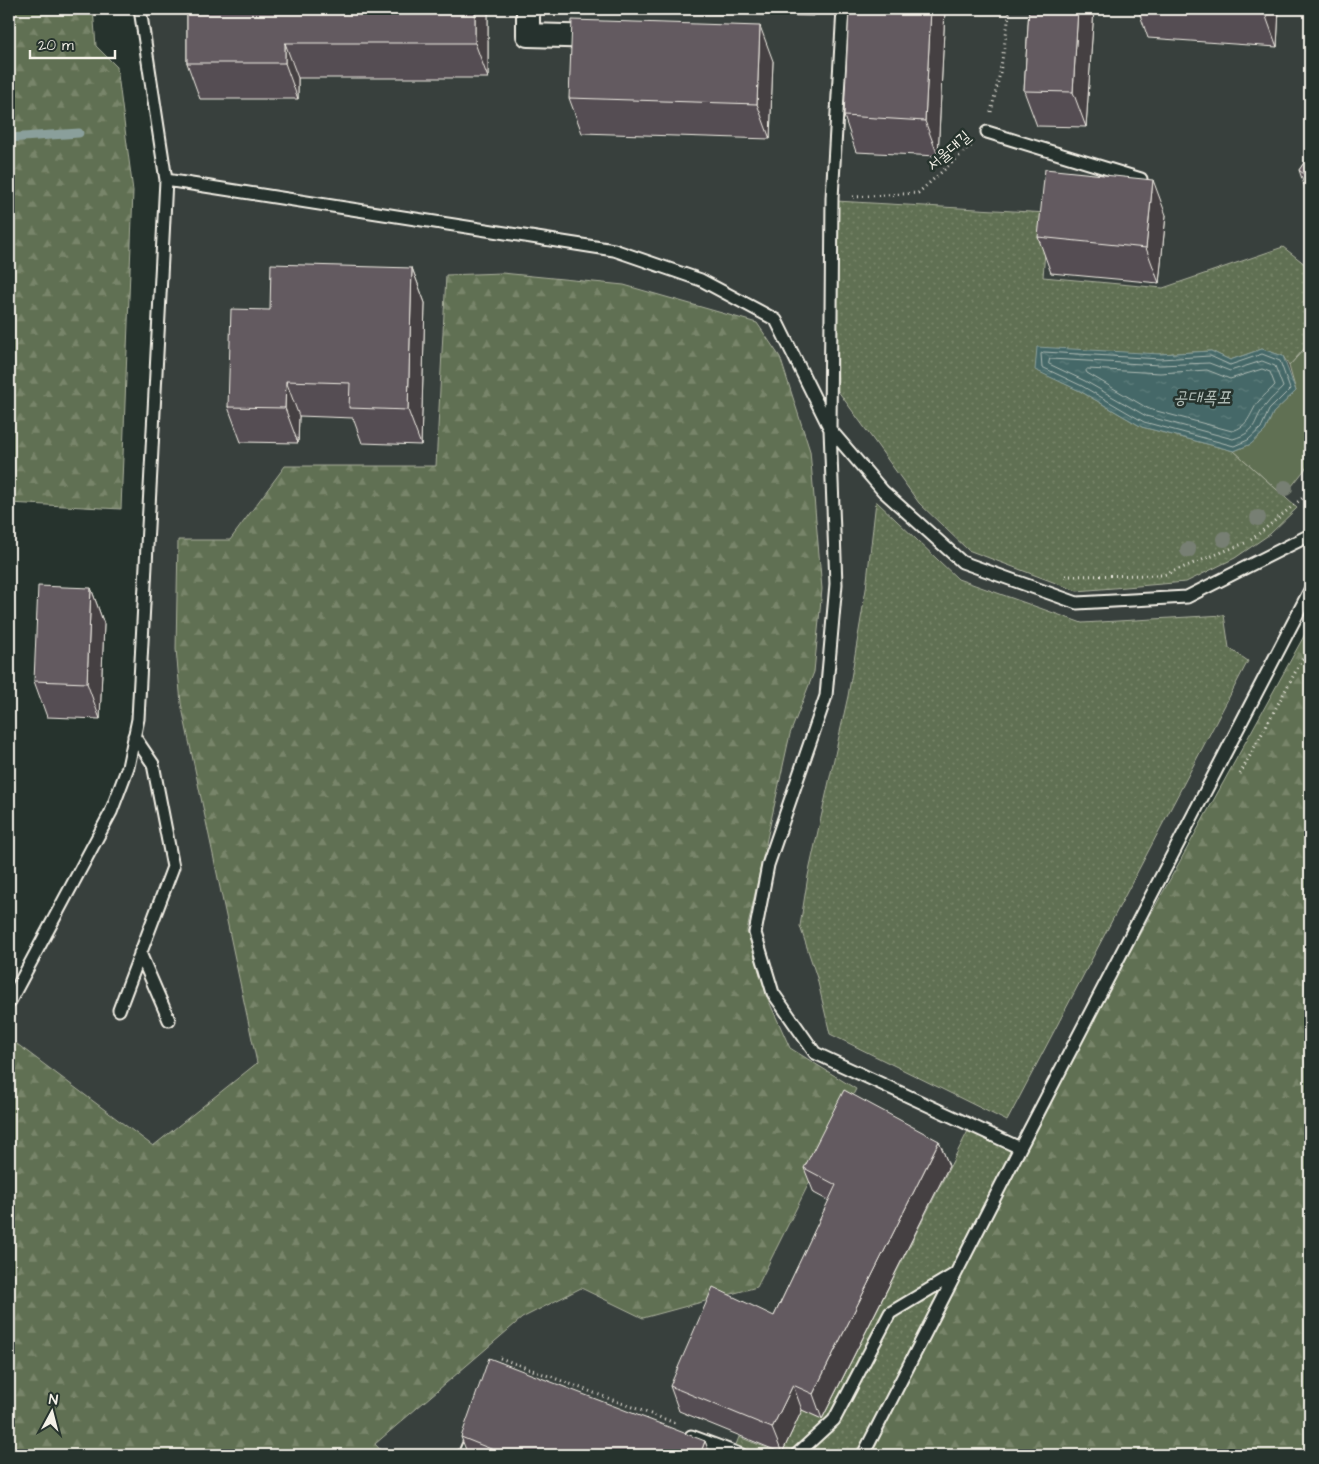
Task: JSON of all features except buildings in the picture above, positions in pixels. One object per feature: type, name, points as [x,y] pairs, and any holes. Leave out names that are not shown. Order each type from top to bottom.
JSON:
[{"type":"street","points":[[528,9],[528,35],[618,37]]},
{"type":"lane","points":[[9,1003],[111,812],[128,767],[138,719],[166,180],[140,9]]},
{"type":"lane","points":[[843,9],[832,198],[830,429],[836,584],[826,696],[768,865],[755,933],[773,993],[815,1053],[1020,1148]]},
{"type":"lane","points":[[987,132],[1141,179]]},
{"type":"lane","points":[[166,180],[614,250],[701,280],[776,320],[830,429],[884,491],[962,562],[1077,603],[1187,597],[1310,535]]},
{"type":"lane","points":[[863,1455],[1310,590]]},
{"type":"lane","points":[[119,1010],[173,867],[153,764],[134,736]]},
{"type":"lane","points":[[140,953],[169,1020]]},
{"type":"lane","points":[[796,1455],[834,1420],[890,1313],[955,1274]]},
{"type":"lane","points":[[677,1427],[742,1455]]},
{"type":"lane","points":[[464,1455],[475,1428]]},
{"type":"path","name":"서울대길","points":[[832,198],[918,192],[987,132],[1000,73],[1010,9]]},
{"type":"path","points":[[1060,576],[1164,575],[1250,541],[1310,492]]},
{"type":"path","points":[[500,1363],[500,1358],[677,1427]]},
{"type":"shaded area","points":[[140,9],[1310,9],[1310,590],[863,1455],[9,1455],[9,1003],[111,812],[138,719],[166,180]]},
{"type":"green space","points":[[9,9],[93,9],[96,46],[117,67],[133,191],[121,509],[9,503]]},
{"type":"green space","points":[[836,201],[1048,213],[1043,277],[1163,288],[1283,247],[1310,268],[1310,342],[1289,366],[1283,356],[1262,349],[1230,360],[1211,351],[1160,354],[1035,369],[1080,391],[1142,427],[1234,451],[1297,508],[1270,534],[1235,558],[1186,582],[1077,591],[968,550],[919,503],[838,391]]},
{"type":"green space","points":[[502,273],[624,285],[757,323],[780,357],[810,451],[822,589],[814,672],[790,734],[747,930],[767,997],[790,1048],[856,1089],[757,1287],[643,1318],[581,1288],[522,1318],[375,1444],[385,1455],[9,1455],[9,1038],[153,1146],[257,1063],[181,703],[176,649],[178,540],[230,540],[285,466],[436,466],[446,275]]},
{"type":"green space","points":[[1310,342],[1310,463],[1284,496],[1234,451],[1251,444],[1265,431],[1273,413],[1296,391],[1289,366]]},
{"type":"green space","points":[[876,501],[958,579],[1082,623],[1224,615],[1229,648],[1248,661],[1007,1121],[830,1034],[817,978],[800,926],[808,876],[848,696],[866,589]]},
{"type":"green space","points":[[1310,625],[1310,1455],[853,1455]]},
{"type":"green space","points":[[971,1125],[1020,1148],[974,1222],[950,1285],[863,1455],[732,1455],[739,1437],[780,1453],[802,1410],[822,1419]]},
{"type":"water","name":"공대폭포","points":[[1037,347],[1160,354],[1211,351],[1230,360],[1262,349],[1283,356],[1296,391],[1273,413],[1265,431],[1251,444],[1234,451],[1142,427],[1080,391],[1035,370]]},
{"type":"waterway","points":[[9,138],[79,133]]}]
